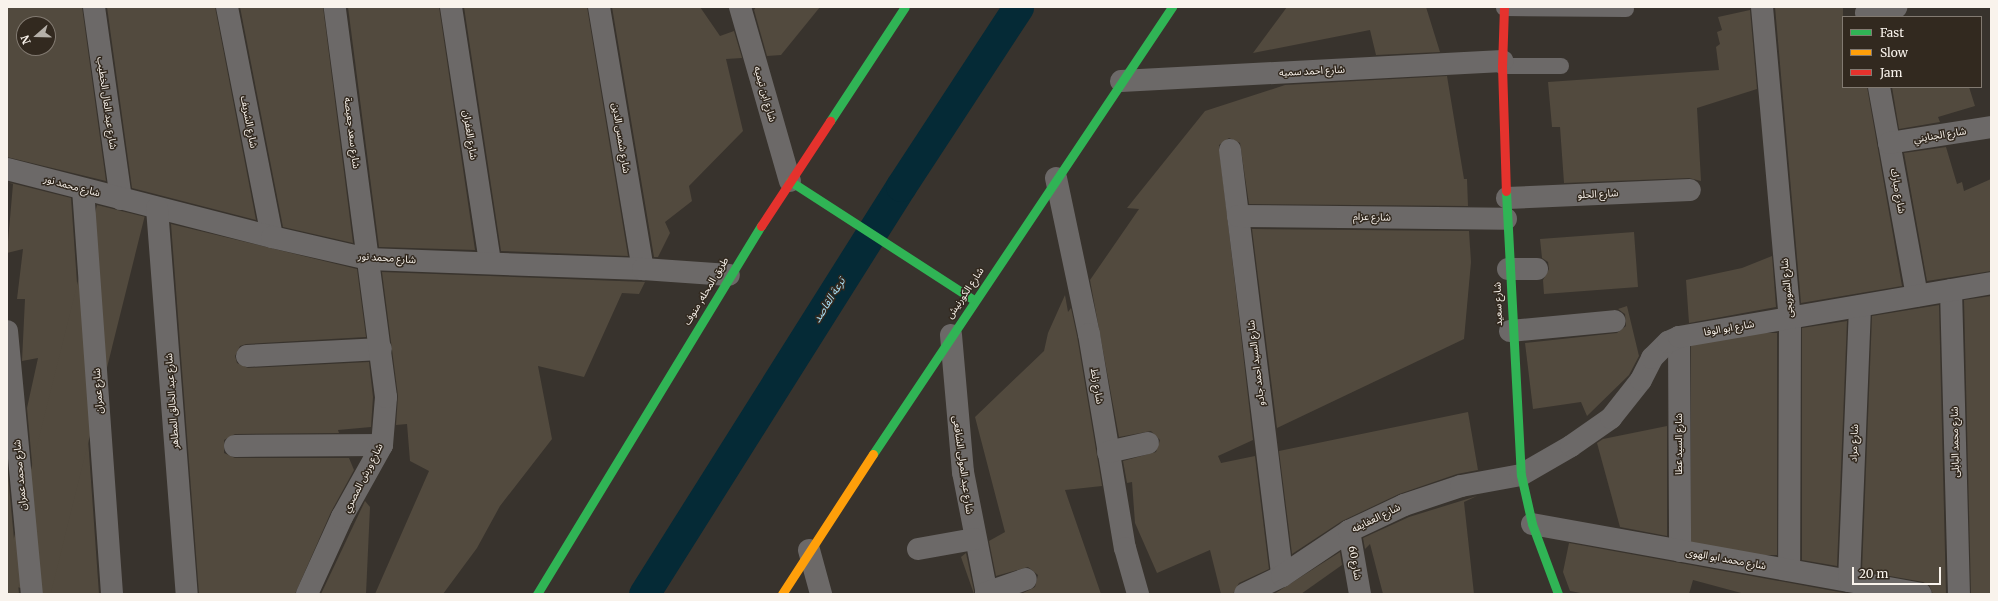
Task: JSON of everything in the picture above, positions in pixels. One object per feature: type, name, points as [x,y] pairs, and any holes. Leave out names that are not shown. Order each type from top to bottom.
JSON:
[{"type":"main road","name":"طريق المحله, منوف","points":[[537,594],[729,274],[905,7]]},
{"type":"main road","name":"شارع الكورنيش","points":[[782,594],[809,550],[974,300],[1172,7]]},
{"type":"main road","name":"شارع سعيد","points":[[1504,7],[1502,64],[1510,330],[1521,475],[1532,524],[1558,594]]},
{"type":"main road","points":[[790,181],[974,300]]},
{"type":"street","name":"شارع عبد العال الخطيب","points":[[94,7],[121,199]]},
{"type":"street","name":"شارع الشريف","points":[[227,7],[272,237]]},
{"type":"street","name":"شارع سعد جعيصة","points":[[335,7],[368,259]]},
{"type":"street","name":"شارع الغفران","points":[[451,7],[490,264]]},
{"type":"street","name":"شارع شمس الدين","points":[[600,7],[643,269]]},
{"type":"street","name":"شارع ابن تيميه","points":[[740,7],[790,181]]},
{"type":"street","name":"شارع الشوربجى","points":[[1762,7],[1790,318],[1789,570]]},
{"type":"street","points":[[1866,12],[1896,7]]},
{"type":"street","name":"شارع احمد سميه","points":[[1121,81],[1502,64]]},
{"type":"street","name":"شارع مبارك","points":[[1879,88],[1917,296]]},
{"type":"street","name":"شارع الجنايني","points":[[1889,143],[1991,127]]},
{"type":"street","name":"شارع السيد احمد جادو","points":[[1230,150],[1282,576]]},
{"type":"street","name":"شارع محمد نور","points":[[7,169],[272,237],[368,259],[643,269],[729,274]]},
{"type":"street","name":"شارع زلط","points":[[1056,178],[1089,334],[1125,548],[1138,594]]},
{"type":"street","name":"شارع عمران","points":[[83,189],[112,594]]},
{"type":"street","name":"شارع الحلو","points":[[1506,209],[1690,190]]},
{"type":"street","name":"شارع عبد الخالق المطاهر","points":[[157,208],[187,594]]},
{"type":"street","name":"شارع عزام","points":[[1238,216],[1506,209]]},
{"type":"street","name":"شارع ورش المصري","points":[[307,594],[342,517],[382,445],[386,397],[381,349],[368,259]]},
{"type":"street","points":[[1508,269],[1537,269]]},
{"type":"street","name":"شارع ابو الوفا","points":[[1521,475],[1592,434],[1611,418],[1631,395],[1659,349],[1679,337],[1991,283]]},
{"type":"street","name":"شارع محمد البابلى","points":[[1952,290],[1959,594]]},
{"type":"street","name":"شارع مراد","points":[[1849,581],[1860,306]]},
{"type":"street","points":[[1510,330],[1615,321]]},
{"type":"street","name":"شارع محمد عمران","points":[[7,331],[32,594]]},
{"type":"street","name":"شارع عبد المولى الشافعى","points":[[951,335],[963,472],[974,540],[987,593]]},
{"type":"street","name":"شارع السيد عطا","points":[[1679,337],[1680,551]]},
{"type":"street","points":[[247,356],[381,349]]},
{"type":"street","points":[[1108,452],[1148,443]]},
{"type":"street","points":[[235,446],[382,445]]},
{"type":"street","name":"شارع العفايفه","points":[[1245,594],[1282,576],[1349,531],[1404,505],[1461,486],[1521,475]]},
{"type":"street","name":"شارع محمد ابو الهوى","points":[[1532,524],[1918,594]]},
{"type":"street","name":"شارع 60","points":[[1349,531],[1360,594]]},
{"type":"street","points":[[918,550],[974,540]]},
{"type":"street","points":[[809,550],[821,594]]},
{"type":"street","points":[[987,593],[1026,579]]},
{"type":"lane","points":[[1504,7],[1626,9]]},
{"type":"lane","points":[[1502,64],[1561,66]]},
{"type":"building","points":[[7,7],[82,7],[106,181],[7,157]]},
{"type":"building","points":[[107,7],[215,7],[256,220],[132,188]]},
{"type":"building","points":[[240,7],[323,7],[353,243],[283,227]]},
{"type":"building","points":[[348,7],[439,7],[475,250],[379,247]]},
{"type":"building","points":[[464,7],[587,7],[628,256],[501,251]]},
{"type":"building","points":[[612,7],[700,7],[720,36],[734,31],[742,58],[726,59],[743,131],[689,186],[692,201],[665,222],[670,233],[658,257],[654,257]]},
{"type":"building","points":[[756,7],[820,7],[781,55],[767,56],[754,10]]},
{"type":"building","points":[[1287,7],[1426,7],[1440,52],[1376,55],[1370,30],[1253,53]]},
{"type":"building","points":[[1775,7],[1843,7],[1842,88],[1867,88],[1902,286],[1801,303]]},
{"type":"building","points":[[1750,10],[1757,89],[1697,108],[1701,181],[1689,178],[1564,183],[1560,127],[1552,127],[1548,82],[1719,70],[1716,47],[1720,44],[1717,32],[1722,30],[1718,17]]},
{"type":"building","points":[[1447,76],[1464,179],[1467,179],[1468,206],[1249,204],[1240,143],[1229,138],[1219,145],[1253,440],[1218,456],[1221,463],[1255,456],[1269,569],[1239,583],[1233,594],[1221,594],[1210,550],[1157,573],[1135,523],[1132,482],[1127,483],[1123,461],[1156,452],[1160,440],[1151,431],[1119,437],[1090,280],[1139,209],[1127,208],[1205,111],[1285,85]]},
{"type":"building","points":[[1892,88],[1969,88],[1975,106],[1938,117],[1940,122],[1899,129]]},
{"type":"building","points":[[1946,147],[1957,184],[1962,182],[1964,191],[1991,179],[1991,271],[1927,281],[1904,153]]},
{"type":"building","points":[[7,182],[71,198],[99,594],[44,594],[27,408],[38,358],[22,361],[25,299],[17,299],[23,249],[7,253],[13,184]]},
{"type":"building","points":[[97,205],[145,217],[51,594],[7,584],[7,566]]},
{"type":"building","points":[[171,224],[357,269],[366,337],[246,344],[240,346],[235,356],[237,363],[248,368],[369,362],[373,397],[371,427],[338,430],[339,433],[235,434],[224,440],[224,453],[235,458],[349,458],[354,470],[331,512],[295,594],[199,594]]},
{"type":"building","points":[[1252,229],[1469,231],[1471,262],[1464,339],[1277,428]]},
{"type":"building","points":[[1634,232],[1638,287],[1544,294],[1543,280],[1549,269],[1548,262],[1542,258],[1540,239]]},
{"type":"building","points":[[1772,256],[1776,307],[1689,323],[1686,280],[1742,268]]},
{"type":"building","points":[[382,272],[645,282],[639,294],[622,293],[584,377],[538,366],[552,439],[500,506],[477,548],[443,594],[375,594],[429,471],[410,461],[407,424],[396,425],[398,396]]},
{"type":"building","points":[[1065,295],[1068,312],[1071,308],[1077,336],[1102,486],[1065,490],[1101,594],[1021,594],[1035,587],[1038,575],[1028,567],[996,576],[989,541],[1005,532],[975,417],[1044,351],[1048,333]]},
{"type":"building","points":[[1991,296],[1991,594],[1971,594],[1964,300]]},
{"type":"building","points":[[1939,305],[1946,594],[1933,594],[1929,585],[1923,582],[1862,571],[1872,316]]},
{"type":"building","points":[[1627,306],[1639,356],[1629,375],[1587,416],[1581,402],[1533,409],[1525,343],[1617,333],[1626,326],[1625,314],[1618,309]]},
{"type":"building","points":[[1847,321],[1837,566],[1802,560],[1802,328]]},
{"type":"building","points":[[1691,333],[1777,333],[1777,555],[1691,555]]},
{"type":"building","points":[[1468,412],[1478,470],[1457,474],[1399,494],[1342,521],[1292,554],[1279,451]]},
{"type":"building","points":[[1667,426],[1667,536],[1620,527],[1597,443],[1603,439]]},
{"type":"building","points":[[7,463],[19,594],[7,594]]},
{"type":"building","points":[[1477,496],[1464,502],[1474,594],[1383,594],[1370,544],[1365,549],[1363,538],[1409,517]]},
{"type":"building","points":[[365,501],[370,507],[366,594],[321,594]]},
{"type":"building","points":[[1569,543],[1850,594],[1745,594],[1693,580],[1689,594],[1586,594],[1570,591],[1563,572]]},
{"type":"building","points":[[1340,552],[1342,565],[1301,594],[1274,594]]},
{"type":"building","points":[[966,553],[974,591],[974,594],[961,557]]},
{"type":"waterway","name":"ترعة القاصد","points":[[644,594],[901,186],[1018,7]]},
{"type":"traffic: fast","points":[[830,121],[905,7]]},
{"type":"traffic: fast","points":[[873,454],[1172,7]]},
{"type":"traffic: fast","points":[[790,181],[974,300]]},
{"type":"traffic: fast","points":[[1506,191],[1521,475],[1532,524],[1558,594]]},
{"type":"traffic: fast","points":[[537,594],[761,226]]},
{"type":"traffic: slow","points":[[782,594],[873,454]]},
{"type":"traffic: jam","points":[[1504,7],[1502,66],[1506,191]]},
{"type":"traffic: jam","points":[[761,226],[830,121]]}]
